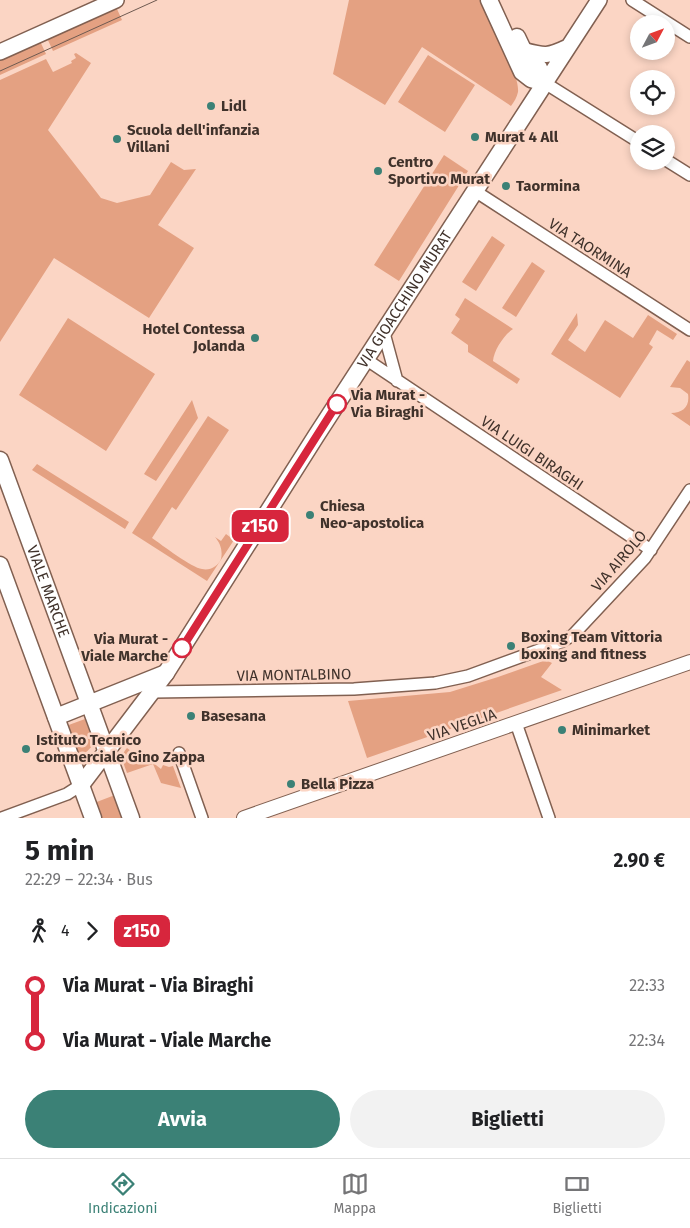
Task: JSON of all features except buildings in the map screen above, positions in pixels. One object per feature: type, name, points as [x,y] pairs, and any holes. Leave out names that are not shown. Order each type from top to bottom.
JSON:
[{"type":"main road","points":[[0,52],[116,0]]},
{"type":"main road","points":[[489,0],[522,72],[531,79],[545,83]]},
{"type":"main road","points":[[501,0],[522,50],[539,68],[545,83]]},
{"type":"main road","name":"VIA GIOACCHINO MURAT","points":[[107,752],[166,673],[599,0]]},
{"type":"main road","points":[[522,50],[544,55],[568,47]]},
{"type":"main road","name":"VIALE MARCHE","points":[[1,467],[131,818]]},
{"type":"main road","points":[[0,566],[93,818]]},
{"type":"main road","points":[[56,717],[166,673]]},
{"type":"main road","points":[[81,785],[107,752]]},
{"type":"street","points":[[632,0],[690,37]]},
{"type":"street","points":[[545,83],[630,136]]},
{"type":"street","points":[[675,166],[690,175]]},
{"type":"street","name":"VIA TAORMINA","points":[[475,191],[690,330]]},
{"type":"street","points":[[384,333],[397,381]]},
{"type":"street","name":"VIA LUIGI BIRAGHI","points":[[366,360],[651,550]]},
{"type":"street","name":"VIA AIROLO","points":[[435,683],[468,676],[561,642],[573,634],[651,550],[690,490]]},
{"type":"street","name":"VIA VEGLIA","points":[[244,818],[690,662]]},
{"type":"street","name":"VIA MONTALBINO","points":[[153,692],[354,689],[435,683]]},
{"type":"street","points":[[516,723],[549,818]]},
{"type":"street","points":[[179,754],[202,818]]},
{"type":"street","points":[[2,818],[68,794],[81,785]]},
{"type":"shaded area","points":[[349,0],[481,0],[504,46],[514,73],[518,92],[511,106],[422,47],[385,105],[333,74]]},
{"type":"shaded area","points":[[117,9],[122,20],[53,51],[46,36]]},
{"type":"shaded area","points":[[39,39],[46,54],[0,75],[0,57]]},
{"type":"shaded area","points":[[76,53],[91,63],[48,130],[101,198],[117,203],[150,195],[171,162],[184,170],[196,169],[158,225],[194,248],[149,318],[54,258],[0,342],[0,80],[46,59],[53,72],[72,63],[71,61],[76,58],[74,54]]},
{"type":"shaded area","points":[[428,55],[475,85],[445,132],[398,102]]},
{"type":"shaded area","points":[[444,155],[468,171],[399,281],[374,265]]},
{"type":"shaded area","points":[[492,236],[505,245],[476,291],[462,282]]},
{"type":"shaded area","points":[[532,262],[545,271],[516,317],[502,308]]},
{"type":"shaded area","points":[[465,298],[513,329],[500,343],[493,361],[520,379],[517,384],[468,352],[468,345],[451,333],[460,319],[455,315]]},
{"type":"shaded area","points":[[577,313],[578,325],[568,340],[585,352],[605,320],[633,338],[648,315],[677,334],[673,340],[657,330],[649,344],[653,347],[620,398],[551,354]]},
{"type":"shaded area","points":[[68,318],[155,374],[106,451],[19,395]]},
{"type":"shaded area","points":[[687,360],[690,362],[690,426],[671,413],[679,412],[685,408],[688,402],[688,394],[680,388],[670,387]]},
{"type":"shaded area","points":[[192,400],[198,418],[156,481],[144,474]]},
{"type":"shaded area","points":[[208,416],[229,430],[176,510],[172,507],[152,538],[184,561],[197,568],[205,569],[218,564],[221,559],[221,547],[215,537],[221,541],[226,534],[234,540],[207,581],[132,533]]},
{"type":"shaded area","points":[[37,464],[129,522],[125,529],[32,470]]},
{"type":"shaded area","points":[[546,660],[552,663],[541,677],[562,690],[367,758],[348,701],[450,692]]},
{"type":"shaded area","points":[[85,719],[94,744],[78,761],[66,726]]},
{"type":"shaded area","points":[[127,748],[144,761],[147,758],[161,769],[163,765],[173,766],[181,788],[161,783],[153,764],[127,773],[123,754]]},
{"type":"shaded area","points":[[115,795],[123,818],[99,818],[94,803]]},
{"type":"tram line","points":[[0,71],[157,0]]},
{"type":"bus line","name":"z150","points":[[182,648],[337,404]]},
{"type":"place","name":"Lidl","points":[[211,106]]},
{"type":"place","name":"Murat 4 All","points":[[475,137]]},
{"type":"place","name":"Scuola dell'infanzia Villani","points":[[117,139]]},
{"type":"place","name":"Centro Sportivo Murat","points":[[378,171]]},
{"type":"place","name":"Taormina","points":[[506,186]]},
{"type":"place","name":"Hotel Contessa Jolanda","points":[[255,338]]},
{"type":"place","name":"Via Murat - Via Biraghi","points":[[337,404]]},
{"type":"place","name":"Chiesa Neo-apostolica","points":[[310,515]]},
{"type":"place","name":"Boxing Team Vittoria boxing and fitness","points":[[511,646]]},
{"type":"place","name":"Via Murat - Viale Marche","points":[[182,648]]},
{"type":"place","name":"Basesana","points":[[191,716]]},
{"type":"place","name":"Minimarket","points":[[562,730]]},
{"type":"place","name":"Istituto Tecnico Commerciale Gino Zappa","points":[[26,749]]},
{"type":"place","name":"Bella Pizza","points":[[291,784]]}]
